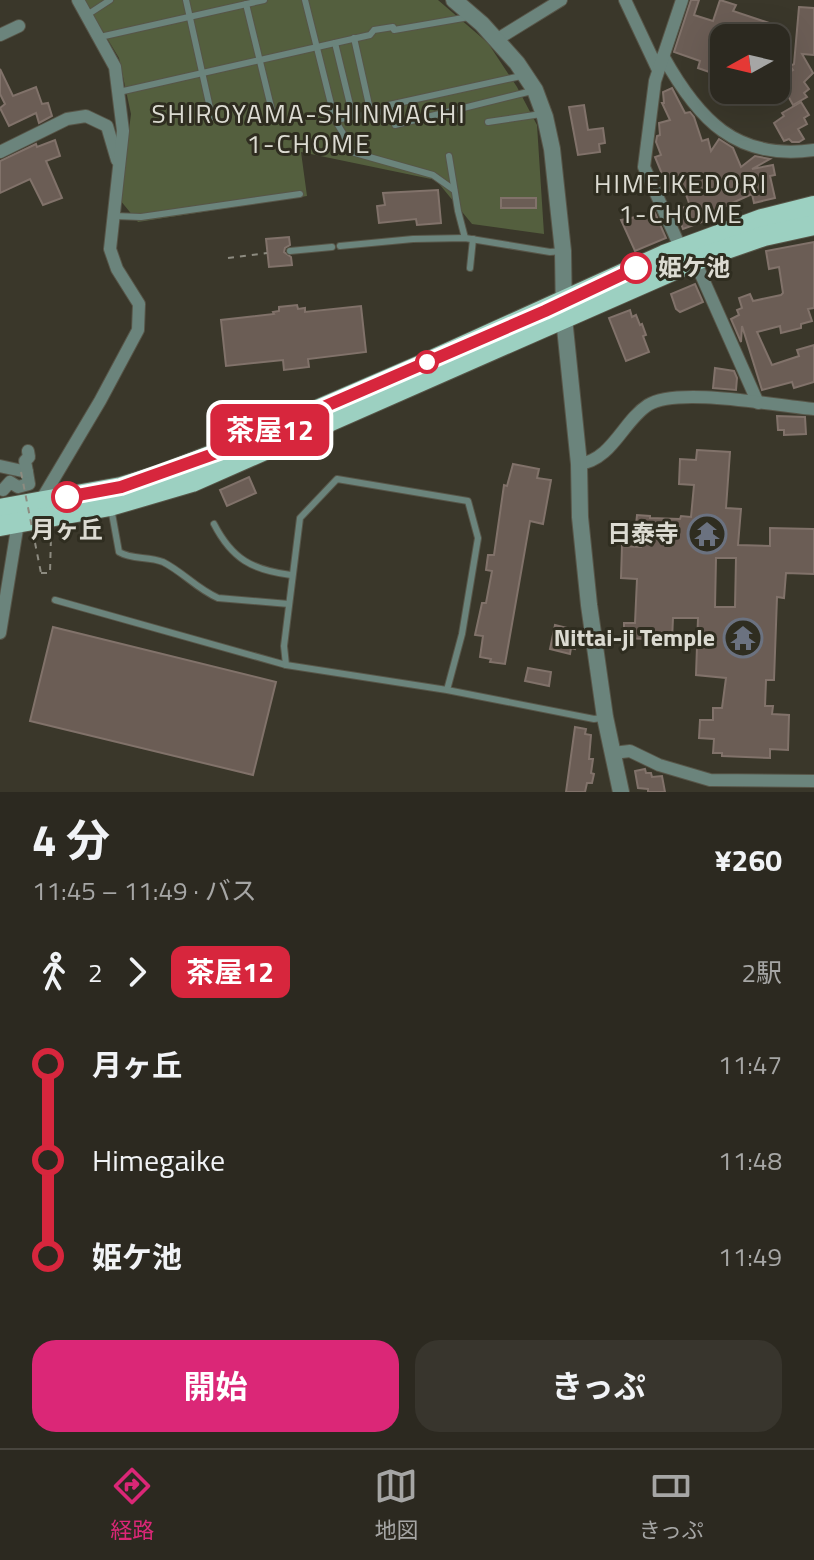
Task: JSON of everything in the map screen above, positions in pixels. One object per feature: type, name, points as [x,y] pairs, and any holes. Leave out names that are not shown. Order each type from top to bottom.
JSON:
[{"type":"main road","points":[[6,507],[110,506],[192,482],[762,219],[814,206]]},
{"type":"main road","points":[[688,255],[814,225]]},
{"type":"main road","points":[[6,507],[121,487],[197,461],[564,310]]},
{"type":"street","points":[[40,502],[138,330],[139,304],[117,269],[110,249],[123,131],[115,67],[78,0]]},
{"type":"street","points":[[454,0],[496,40],[535,90],[552,149],[563,251],[564,310],[579,464],[580,517],[605,717],[621,792]]},
{"type":"street","points":[[496,40],[561,0]]},
{"type":"street","points":[[625,0],[658,70]]},
{"type":"street","points":[[682,0],[655,81],[644,167],[758,403]]},
{"type":"street","points":[[0,35],[19,26]]},
{"type":"street","points":[[663,56],[698,108],[720,132],[739,143],[759,149],[785,152],[814,150]]},
{"type":"street","points":[[0,152],[67,119],[86,116],[107,126],[120,169]]},
{"type":"street","points":[[579,464],[589,463],[613,444],[650,403],[689,396],[814,409]]},
{"type":"street","points":[[0,633],[6,507],[10,482],[18,487],[29,484],[24,472],[28,451]]},
{"type":"street","points":[[0,466],[24,472]]},
{"type":"street","points":[[613,753],[630,751],[709,786],[814,781]]},
{"type":"lane","points":[[87,15],[110,0]]},
{"type":"lane","points":[[186,0],[212,117]]},
{"type":"lane","points":[[98,38],[264,0]]},
{"type":"lane","points":[[305,0],[335,120],[344,135],[348,151],[433,175],[454,190]]},
{"type":"lane","points":[[246,4],[274,119]]},
{"type":"lane","points":[[119,92],[370,35],[374,30],[393,27],[394,30],[473,16]]},
{"type":"lane","points":[[354,38],[371,114]]},
{"type":"lane","points":[[335,43],[353,117]]},
{"type":"lane","points":[[525,75],[389,105],[395,125],[535,90]]},
{"type":"lane","points":[[335,120],[391,110]]},
{"type":"lane","points":[[488,122],[544,113]]},
{"type":"lane","points":[[449,156],[454,190],[469,239],[470,268]]},
{"type":"lane","points":[[115,216],[141,217],[300,194]]},
{"type":"lane","points":[[340,246],[413,239],[469,239],[550,252],[563,251]]},
{"type":"lane","points":[[290,251],[332,247]]},
{"type":"lane","points":[[286,665],[284,646],[300,518],[337,479],[468,501],[478,538],[462,634],[447,690]]},
{"type":"lane","points":[[110,506],[119,552],[127,557],[152,558],[166,564],[218,598],[270,605],[289,604]]},
{"type":"lane","points":[[214,524],[227,548],[243,561],[260,569],[291,575]]},
{"type":"lane","points":[[55,600],[286,665],[447,690],[594,719],[605,717]]},
{"type":"path","points":[[228,258],[267,253]]},
{"type":"path","points":[[24,472],[41,573],[50,573],[51,527]]},
{"type":"green space","points":[[84,0],[438,0],[488,43],[537,125],[544,234],[472,224],[436,180],[301,152],[307,196],[138,222],[120,200],[131,114],[119,58]]},
{"type":"building","points":[[691,0],[699,0],[694,15],[713,21],[720,0],[736,5],[733,11],[772,24],[710,24],[710,72],[698,68],[700,61],[674,52]]},
{"type":"building","points":[[799,7],[814,8],[814,55],[802,54],[813,73],[804,82],[809,89],[804,93],[807,97],[793,105],[790,100],[790,72],[793,70],[790,66],[794,64]]},
{"type":"building","points":[[0,69],[13,96],[36,87],[42,104],[48,103],[52,116],[39,123],[36,113],[9,126],[0,108],[5,104],[0,94]]},
{"type":"building","points":[[672,88],[685,113],[690,112],[694,117],[702,141],[708,139],[711,151],[719,139],[733,148],[741,167],[755,156],[770,159],[752,169],[773,165],[775,175],[770,176],[775,198],[754,203],[752,194],[708,214],[710,219],[683,229],[676,209],[690,206],[683,186],[669,191],[655,157],[661,155],[656,142],[660,135],[659,123],[670,120],[662,103],[663,92]]},
{"type":"building","points":[[801,102],[809,115],[804,118],[807,124],[798,129],[804,139],[799,142],[784,141],[774,123],[784,116],[782,113]]},
{"type":"building","points":[[584,105],[588,130],[603,128],[605,143],[599,144],[600,152],[578,155],[569,107]]},
{"type":"building","points":[[55,140],[60,156],[46,161],[62,198],[43,205],[30,179],[0,193],[0,161],[36,144],[37,147]]},
{"type":"building","points":[[438,190],[441,223],[417,225],[416,219],[379,223],[377,206],[385,205],[383,193]]},
{"type":"building","points":[[501,198],[536,198],[536,208],[501,208]]},
{"type":"building","points":[[655,213],[666,238],[635,251],[621,220]]},
{"type":"building","points":[[289,237],[290,245],[284,252],[291,257],[292,265],[269,267],[266,239]]},
{"type":"building","points":[[814,242],[814,308],[808,309],[812,321],[801,324],[801,328],[781,333],[780,326],[757,332],[772,365],[799,356],[797,350],[814,345],[814,382],[794,388],[792,382],[762,390],[742,326],[741,342],[731,319],[739,315],[737,310],[742,308],[739,298],[750,294],[753,301],[783,293],[779,267],[769,269],[766,251]]},
{"type":"building","points":[[695,284],[703,302],[680,312],[671,294]]},
{"type":"building","points":[[297,305],[298,309],[305,308],[305,312],[361,306],[366,352],[308,359],[309,367],[284,370],[283,360],[226,366],[221,320],[274,314],[279,307]]},
{"type":"building","points":[[630,310],[632,317],[636,315],[642,324],[649,352],[626,361],[609,318]]},
{"type":"building","points":[[715,368],[734,371],[736,390],[713,388]]},
{"type":"building","points":[[777,416],[805,417],[806,434],[784,435],[784,430],[778,430]]},
{"type":"building","points":[[697,450],[730,452],[726,508],[741,509],[738,545],[770,546],[770,528],[814,529],[814,574],[786,573],[784,598],[777,597],[774,680],[766,680],[765,706],[773,706],[772,714],[789,715],[788,750],[770,749],[770,758],[722,756],[722,753],[713,753],[714,739],[699,738],[700,720],[713,720],[713,708],[722,708],[726,678],[696,675],[698,618],[673,618],[672,640],[624,638],[624,623],[635,623],[637,579],[621,578],[622,546],[641,547],[642,525],[636,525],[637,515],[650,518],[691,517],[694,485],[679,484],[680,459],[696,460]],"holes":[[[716,558],[736,558],[735,607],[715,607]]]},
{"type":"building","points":[[513,464],[539,469],[537,478],[551,480],[543,524],[530,521],[505,664],[480,657],[483,636],[475,635],[482,603],[486,603],[492,571],[486,570],[488,555],[494,555],[504,485],[507,486]]},
{"type":"building","points":[[249,477],[256,493],[227,506],[220,490]]},
{"type":"building","points":[[555,625],[575,630],[574,635],[578,636],[575,649],[571,648],[570,654],[550,649]]},
{"type":"building","points":[[53,627],[276,682],[253,775],[30,721]]},
{"type":"building","points":[[528,668],[551,672],[549,686],[525,681]]},
{"type":"building","points":[[575,727],[586,729],[585,734],[591,735],[589,759],[593,759],[591,773],[594,774],[585,792],[566,792]]},
{"type":"building","points":[[645,769],[652,777],[662,776],[665,792],[648,792],[648,789],[638,788],[635,771]]},
{"type":"bus line","name":"茶屋12","points":[[67,497],[121,487],[222,451],[545,311],[636,268]]},
{"type":"place","name":"姫ケ池","points":[[636,268]]},
{"type":"place","name":"月ヶ丘","points":[[67,497]]},
{"type":"place","name":"日泰寺","points":[[707,534]]},
{"type":"place","name":"Nittai-ji Temple","points":[[743,638]]},
{"type":"district","name":"SHIROYAMA-SHINMACHI 1-CHOME","points":[[309,129]]},
{"type":"district","name":"HIMEIKEDORI 1-CHOME","points":[[681,199]]}]
